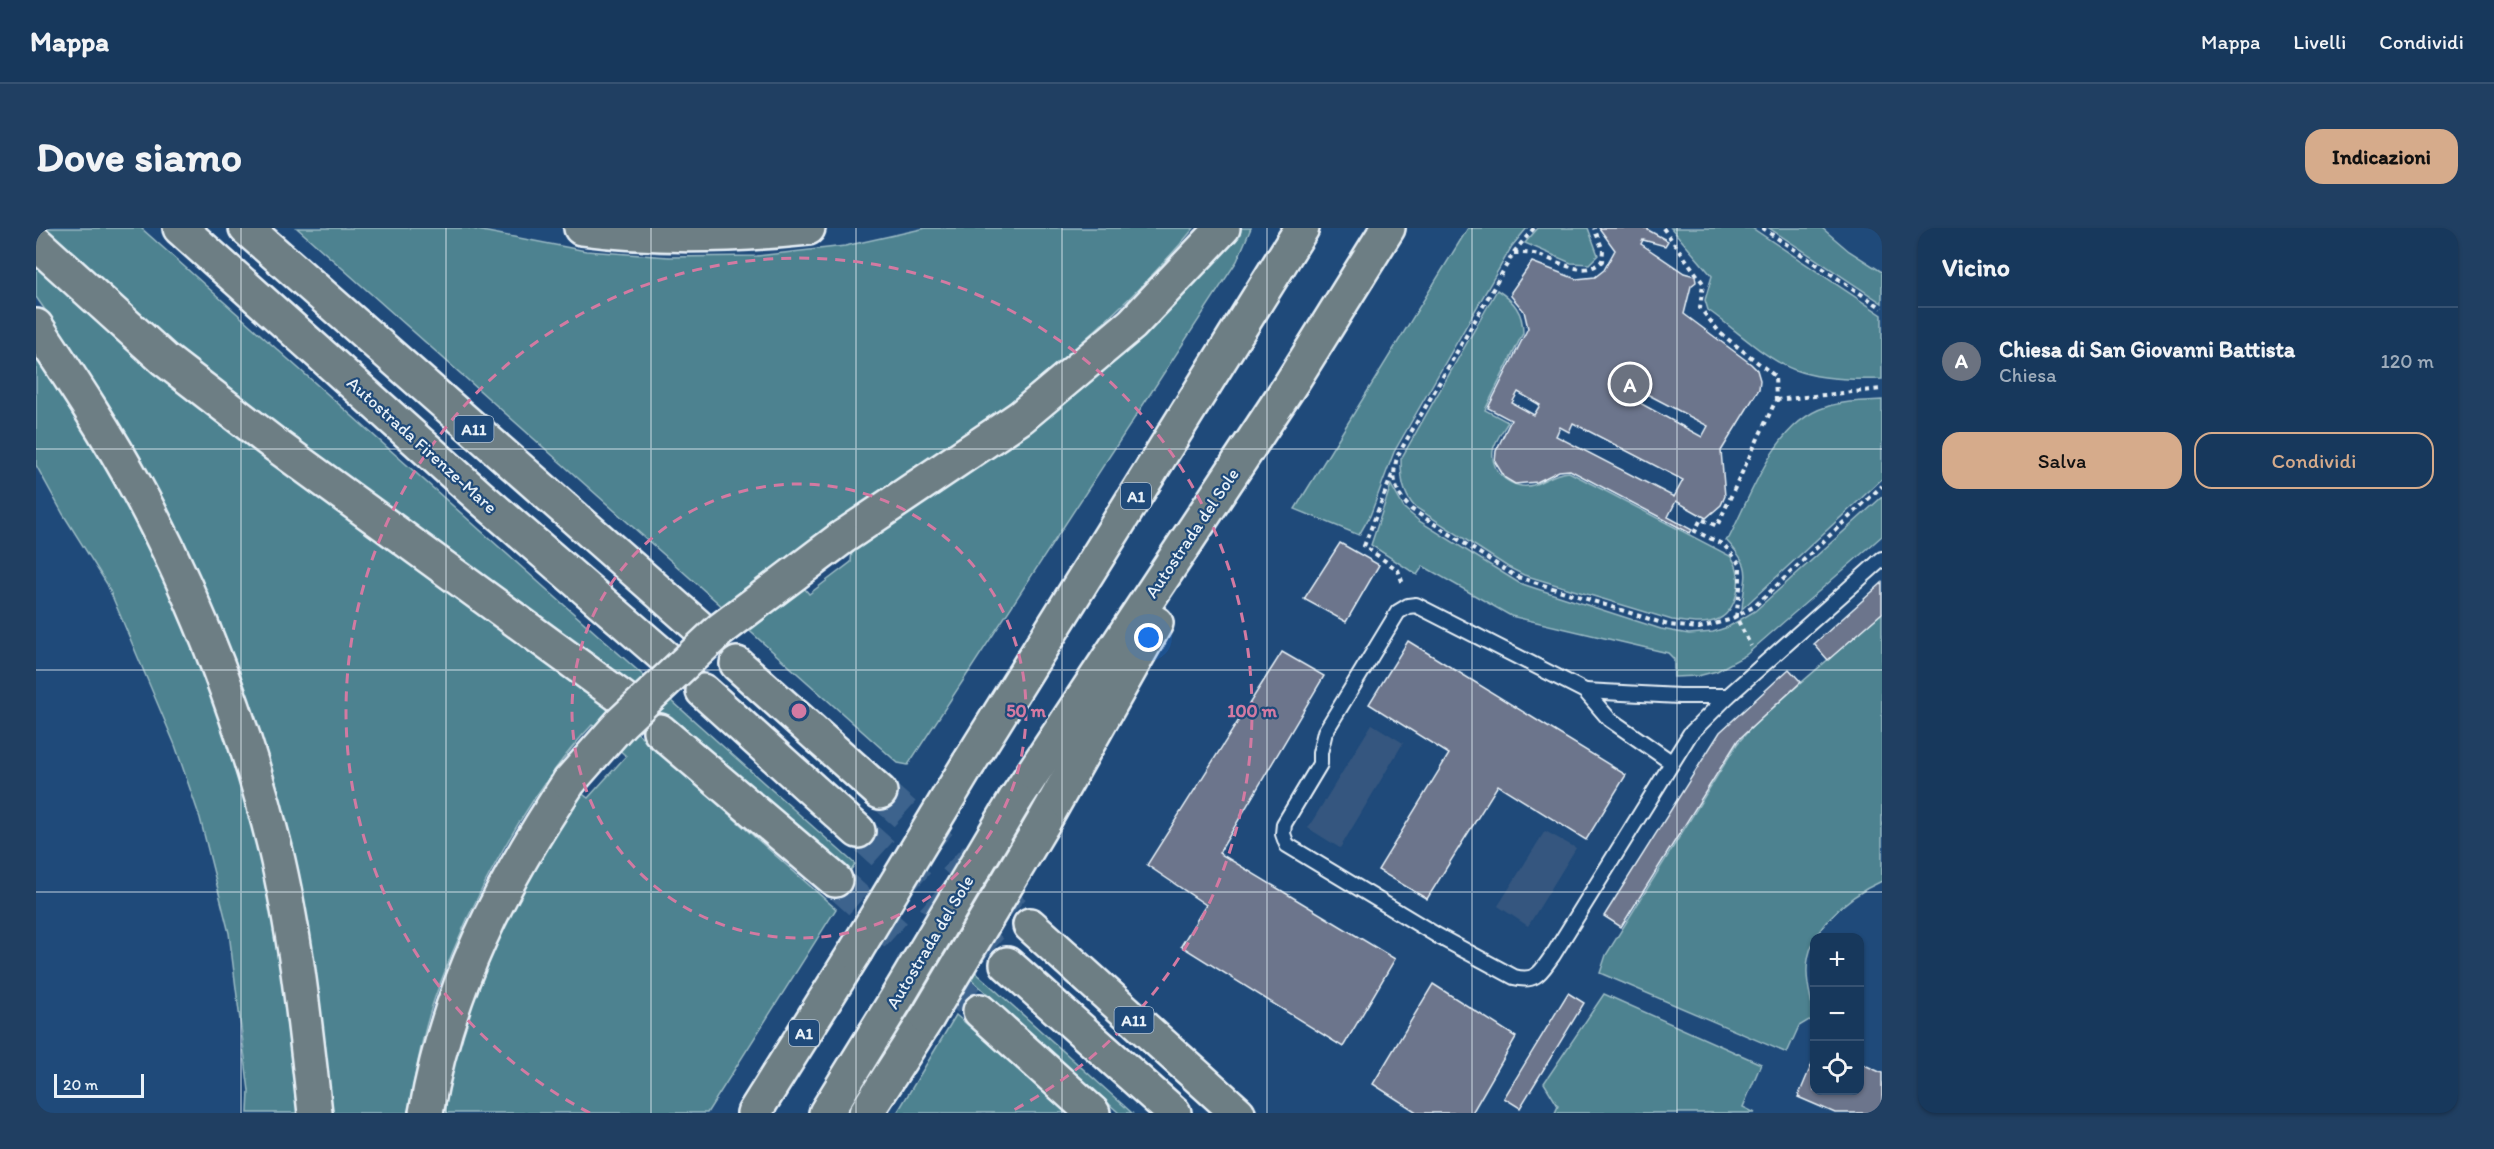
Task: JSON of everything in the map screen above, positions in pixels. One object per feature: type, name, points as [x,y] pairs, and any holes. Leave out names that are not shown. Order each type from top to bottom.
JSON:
[{"type":"highway","name":"Autostrada Firenze-Mare","points":[[180,228],[471,489],[667,660]]},
{"type":"highway","name":"A11","points":[[246,228],[702,630]]},
{"type":"highway","points":[[581,228],[680,236],[749,234],[808,228]]},
{"type":"highway","points":[[426,1113],[441,1047],[457,992],[478,940],[508,880],[569,782],[621,723],[720,630],[843,537],[1021,417],[1131,324],[1223,228]]},
{"type":"highway","name":"A1","points":[[754,1113],[1302,228]]},
{"type":"highway","name":"Autostrada del Sole","points":[[826,1113],[1015,800],[1292,382],[1388,228]]},
{"type":"highway","points":[[36,243],[164,359],[277,446],[624,699]]},
{"type":"highway","points":[[36,326],[90,408],[139,492],[173,561],[232,704],[275,847],[302,993],[314,1101]]},
{"type":"highway","points":[[866,1113],[927,1018],[1043,823],[1292,382]]},
{"type":"highway","points":[[737,664],[880,792]]},
{"type":"highway","points":[[703,691],[858,831]]},
{"type":"highway","points":[[660,730],[835,880]]},
{"type":"highway","name":"A11","points":[[1030,926],[1238,1113]]},
{"type":"highway","name":"A11","points":[[1007,964],[1174,1113]]},
{"type":"highway","points":[[980,1011],[1093,1113]]},
{"type":"lane","points":[[1728,696],[1586,691],[1416,605],[1408,606],[1398,612],[1326,732],[1320,753],[1320,764],[1284,824],[1283,834],[1287,845],[1438,936],[1514,977],[1526,980],[1537,975],[1553,955],[1671,762],[1700,722],[1882,558]]},
{"type":"lane","points":[[1586,691],[1609,719],[1671,762]]},
{"type":"path","points":[[1416,605],[1402,584],[1398,570],[1364,546],[1398,456],[1514,252],[1534,228]]},
{"type":"path","points":[[1514,252],[1536,254],[1581,270],[1592,268],[1602,261],[1604,255],[1594,228]]},
{"type":"path","points":[[1663,228],[1703,283],[1700,308],[1720,333],[1775,376],[1776,400],[1718,526],[1701,519],[1695,531],[1724,545],[1740,564],[1740,588],[1736,617],[1753,649],[1767,660]]},
{"type":"path","points":[[1762,228],[1882,308]]},
{"type":"path","points":[[1776,400],[1882,390]]},
{"type":"path","points":[[1393,474],[1400,497],[1411,509],[1515,576],[1668,625],[1699,628],[1736,617],[1755,606],[1882,486]]},
{"type":"shaded area","points":[[1372,724],[1403,743],[1340,848],[1308,828]]},
{"type":"shaded area","points":[[1545,831],[1576,848],[1528,926],[1498,906]]},
{"type":"green space","points":[[40,228],[141,228],[855,864],[848,874],[675,724],[306,451],[164,338]]},
{"type":"green space","points":[[297,228],[467,228],[586,251],[669,257],[757,256],[845,246],[926,228],[1194,228],[1107,320],[1043,376],[943,454],[787,567],[809,594],[851,562],[852,548],[1233,228],[1251,228],[1237,261],[908,765],[898,763]]},
{"type":"green space","points":[[1468,228],[1527,228],[1512,246],[1394,452],[1370,516],[1359,535],[1295,509]]},
{"type":"green space","points":[[1538,228],[1588,228],[1598,255],[1589,264],[1571,263],[1525,243]]},
{"type":"green space","points":[[1671,228],[1752,228],[1882,315],[1882,379],[1838,379],[1816,376],[1795,370],[1772,359],[1708,310],[1705,300],[1712,276]]},
{"type":"green space","points":[[1769,228],[1822,228],[1849,251],[1882,272],[1882,303]]},
{"type":"green space","points":[[36,261],[598,698],[836,909],[707,1113],[442,1113],[474,989],[495,937],[536,863],[580,792],[588,798],[626,756],[592,725],[545,783],[523,815],[467,920],[451,955],[428,1019],[408,1113],[332,1113],[305,921],[280,807],[127,439],[71,347],[36,297]]},
{"type":"green space","points":[[1497,290],[1516,308],[1523,326],[1523,333],[1485,410],[1508,422],[1493,451],[1493,459],[1499,473],[1511,483],[1525,486],[1569,472],[1730,556],[1737,571],[1738,589],[1731,607],[1719,619],[1701,623],[1672,620],[1524,575],[1415,507],[1411,502],[1403,484],[1401,459]]},
{"type":"green space","points":[[36,348],[94,440],[154,556],[181,616],[227,739],[246,801],[276,928],[292,1066],[300,1113],[248,1113],[249,1091],[229,933],[200,818],[175,745],[107,584],[63,514],[36,465]]},
{"type":"green space","points":[[1882,400],[1882,479],[1742,609],[1746,572],[1741,558],[1726,540],[1767,462],[1779,444],[1792,428],[1808,415],[1826,407],[1847,402]]},
{"type":"green space","points":[[1391,485],[1404,508],[1419,521],[1519,583],[1661,629],[1689,634],[1713,632],[1728,627],[1755,611],[1882,497],[1882,536],[1746,655],[1717,671],[1698,676],[1674,677],[1674,659],[1668,653],[1511,616],[1423,566],[1417,575],[1371,545]]},
{"type":"green space","points":[[1882,613],[1882,881],[1842,906],[1819,933],[1810,933],[1807,972],[1810,1020],[1799,1026],[1787,1053],[1600,973],[1606,955],[1737,744],[1758,720]]},
{"type":"green space","points":[[973,970],[1132,1113],[1119,1113],[970,978]]},
{"type":"green space","points":[[1604,994],[1761,1064],[1743,1107],[1755,1113],[1555,1113],[1558,1106],[1544,1083]]},
{"type":"green space","points":[[956,1015],[1071,1113],[897,1113]]},
{"type":"building","points":[[1599,228],[1648,228],[1668,241],[1665,246],[1643,240],[1641,244],[1684,273],[1695,276],[1696,282],[1691,286],[1684,314],[1751,364],[1757,370],[1760,380],[1759,389],[1721,451],[1725,496],[1721,505],[1706,518],[1676,501],[1668,517],[1692,530],[1690,533],[1570,470],[1559,471],[1537,482],[1515,484],[1505,478],[1495,462],[1496,451],[1511,420],[1488,408],[1528,328],[1524,311],[1511,296],[1511,292],[1532,262],[1576,279],[1595,277],[1604,270],[1615,250]],"holes":[[[1518,392],[1540,405],[1534,415],[1512,403]],[[1643,392],[1708,426],[1702,437],[1638,402]],[[1573,423],[1683,480],[1674,497],[1556,436],[1560,427],[1569,432]]]},
{"type":"building","points":[[1340,543],[1379,565],[1346,622],[1304,599]]},
{"type":"building","points":[[1882,583],[1882,613],[1828,660],[1814,644]]},
{"type":"building","points":[[1408,641],[1626,775],[1586,840],[1498,785],[1427,899],[1378,870],[1449,754],[1369,704]]},
{"type":"building","points":[[1282,652],[1324,676],[1219,853],[1395,959],[1343,1047],[1181,946],[1206,905],[1147,865]]},
{"type":"building","points":[[1789,669],[1801,682],[1738,740],[1621,927],[1604,916],[1720,732]]},
{"type":"building","points":[[1433,984],[1516,1037],[1472,1113],[1418,1113],[1373,1084]]},
{"type":"building","points":[[1568,993],[1584,1003],[1520,1108],[1504,1098]]},
{"type":"building","points":[[1864,1065],[1882,1073],[1882,1113],[1835,1113],[1798,1097],[1810,1068],[1810,1095],[1864,1095]]},
{"type":"tunnel","points":[[880,792],[1030,925]]},
{"type":"tunnel","points":[[858,831],[1007,964]]},
{"type":"tunnel","points":[[835,880],[980,1011]]},
{"type":"place","name":"Chiesa di San Giovanni Battista","points":[[1630,384]]}]
